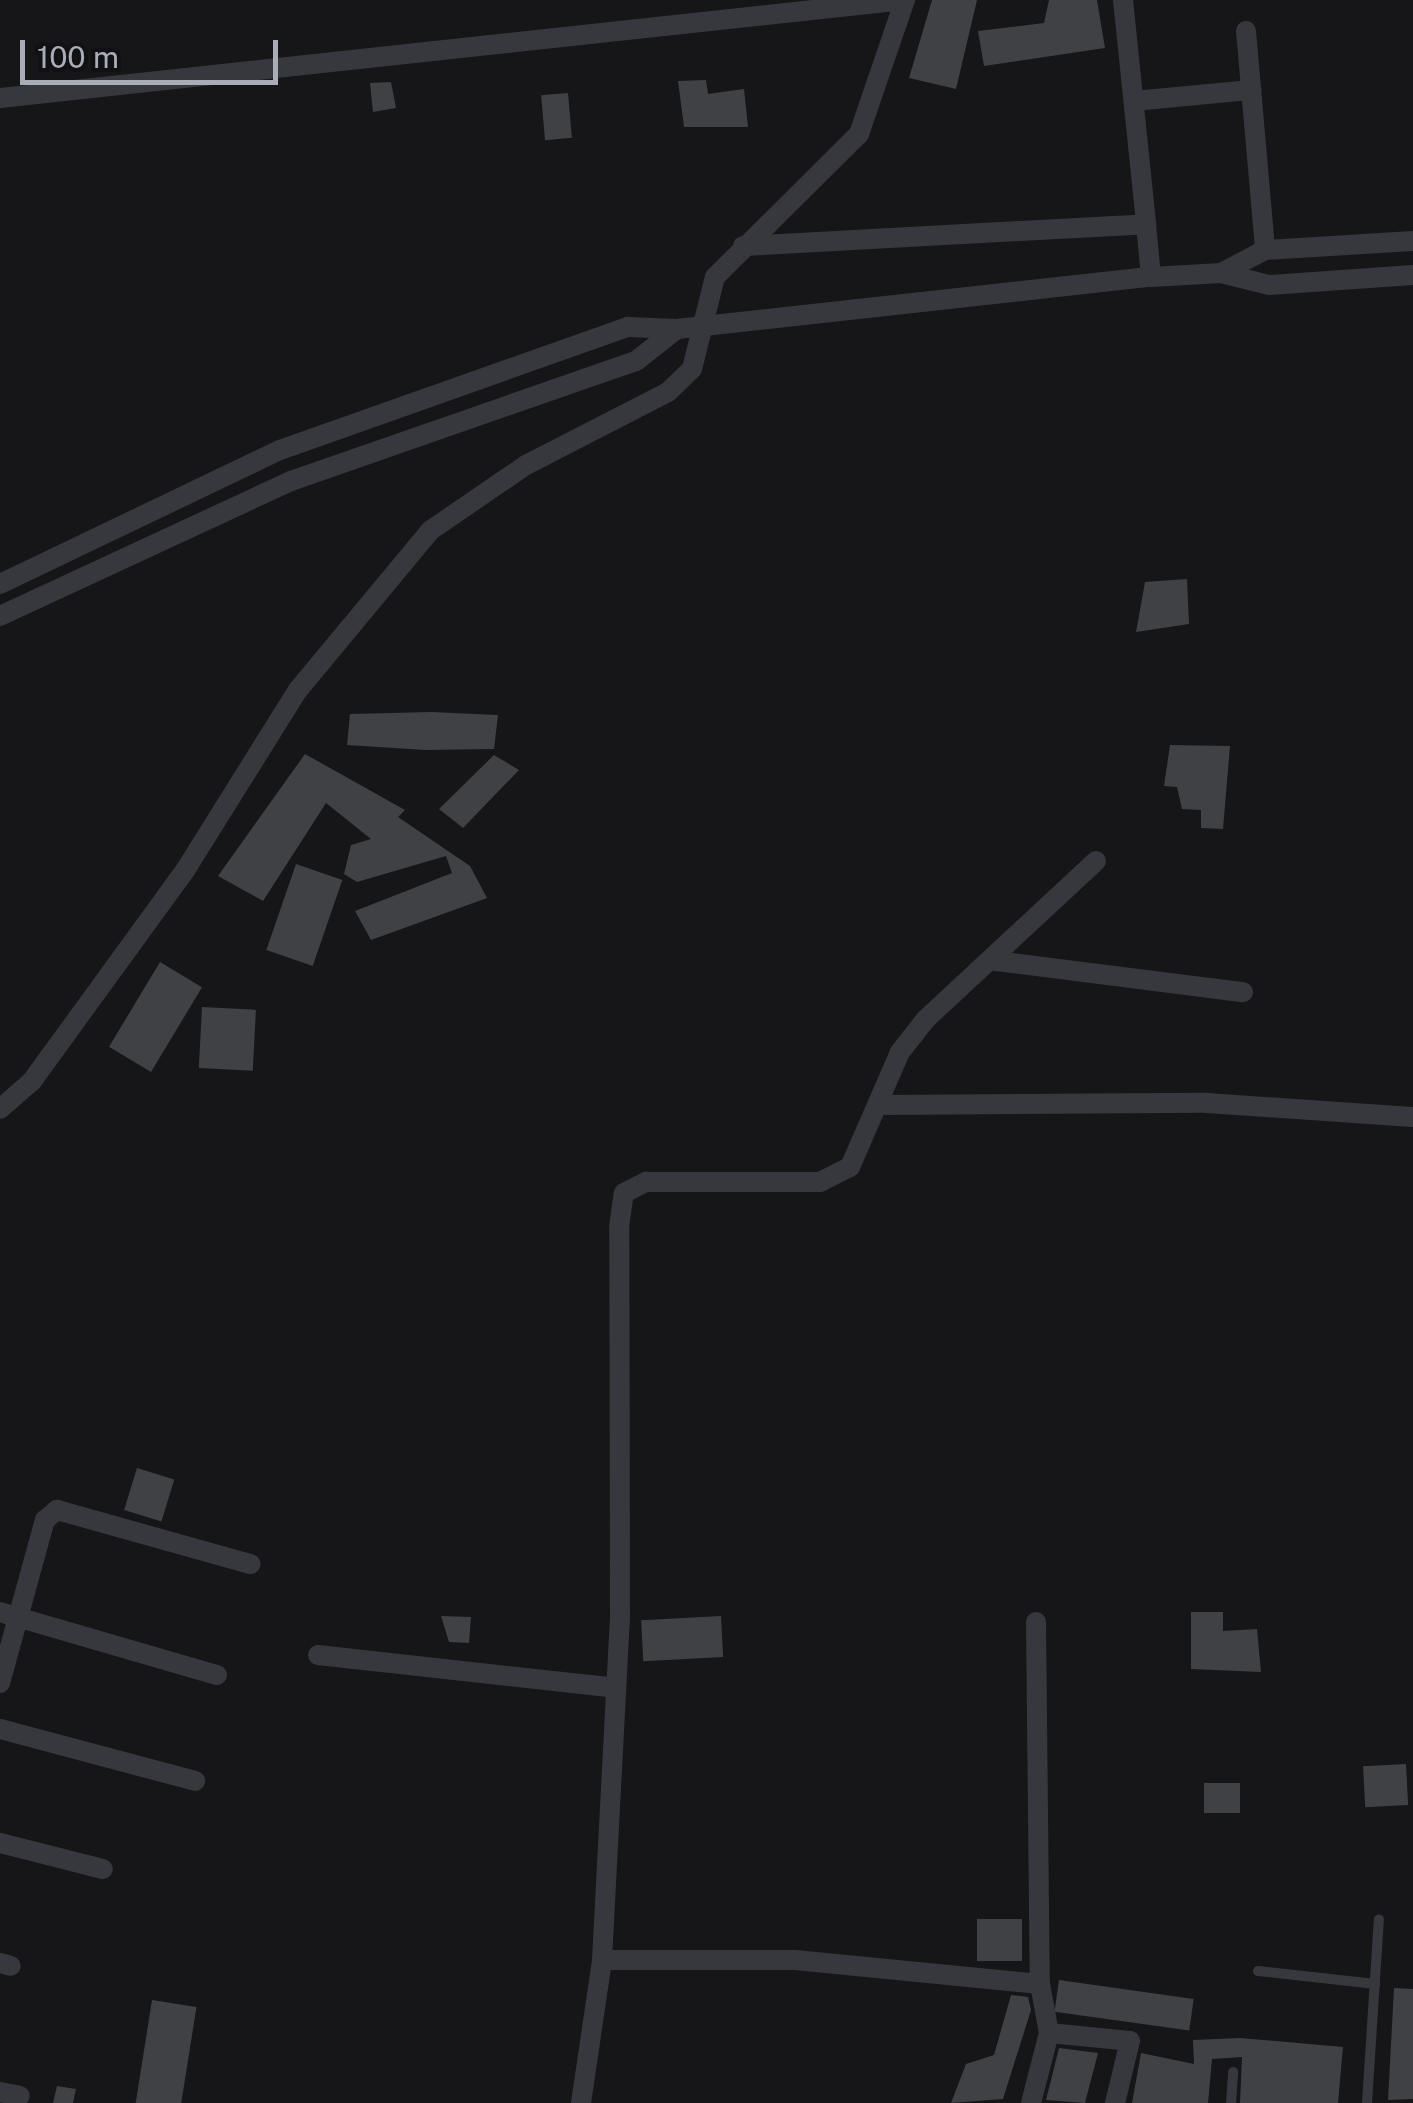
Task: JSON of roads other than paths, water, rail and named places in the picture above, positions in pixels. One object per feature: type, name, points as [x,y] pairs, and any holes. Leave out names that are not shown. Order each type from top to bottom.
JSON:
[{"type":"street","points":[[0,98],[905,0],[859,134],[715,276],[692,369],[668,392],[526,466],[430,530],[298,690],[186,868],[32,1080],[0,1109]]},
{"type":"street","points":[[1123,0],[1152,276]]},
{"type":"street","points":[[1246,31],[1265,250]]},
{"type":"street","points":[[1134,101],[1251,90]]},
{"type":"street","points":[[742,246],[1146,224]]},
{"type":"street","points":[[1222,273],[1265,250],[1413,241]]},
{"type":"street","points":[[0,584],[280,450],[628,327],[677,329],[706,322],[1152,276],[1222,273],[1270,284],[1413,275]]},
{"type":"street","points":[[0,616],[292,480],[636,361],[677,329]]},
{"type":"street","points":[[582,2103],[602,1960],[615,1688],[624,1193],[681,1179],[820,1182],[850,1167],[900,1052],[926,1018],[996,962],[1096,860]]},
{"type":"street","points":[[996,962],[1243,992]]},
{"type":"street","points":[[880,1105],[1207,1103],[1413,1118]]},
{"type":"street","points":[[0,1683],[9,1614],[45,1520],[57,1510],[251,1564]]},
{"type":"street","points":[[9,1614],[218,1674]]},
{"type":"street","points":[[1032,2103],[1049,2033],[1040,1984],[1036,1622]]},
{"type":"street","points":[[318,1655],[615,1688]]},
{"type":"street","points":[[0,1729],[194,1782]]},
{"type":"street","points":[[0,1843],[103,1869]]},
{"type":"street","points":[[602,1960],[795,1960],[1040,1984]]},
{"type":"street","points":[[1049,2033],[1130,2041],[1115,2103]]},
{"type":"lane","points":[[1367,2103],[1380,1919]]},
{"type":"lane","points":[[1258,1971],[1375,1984]]},
{"type":"lane","points":[[1231,2103],[1233,2072]]}]
